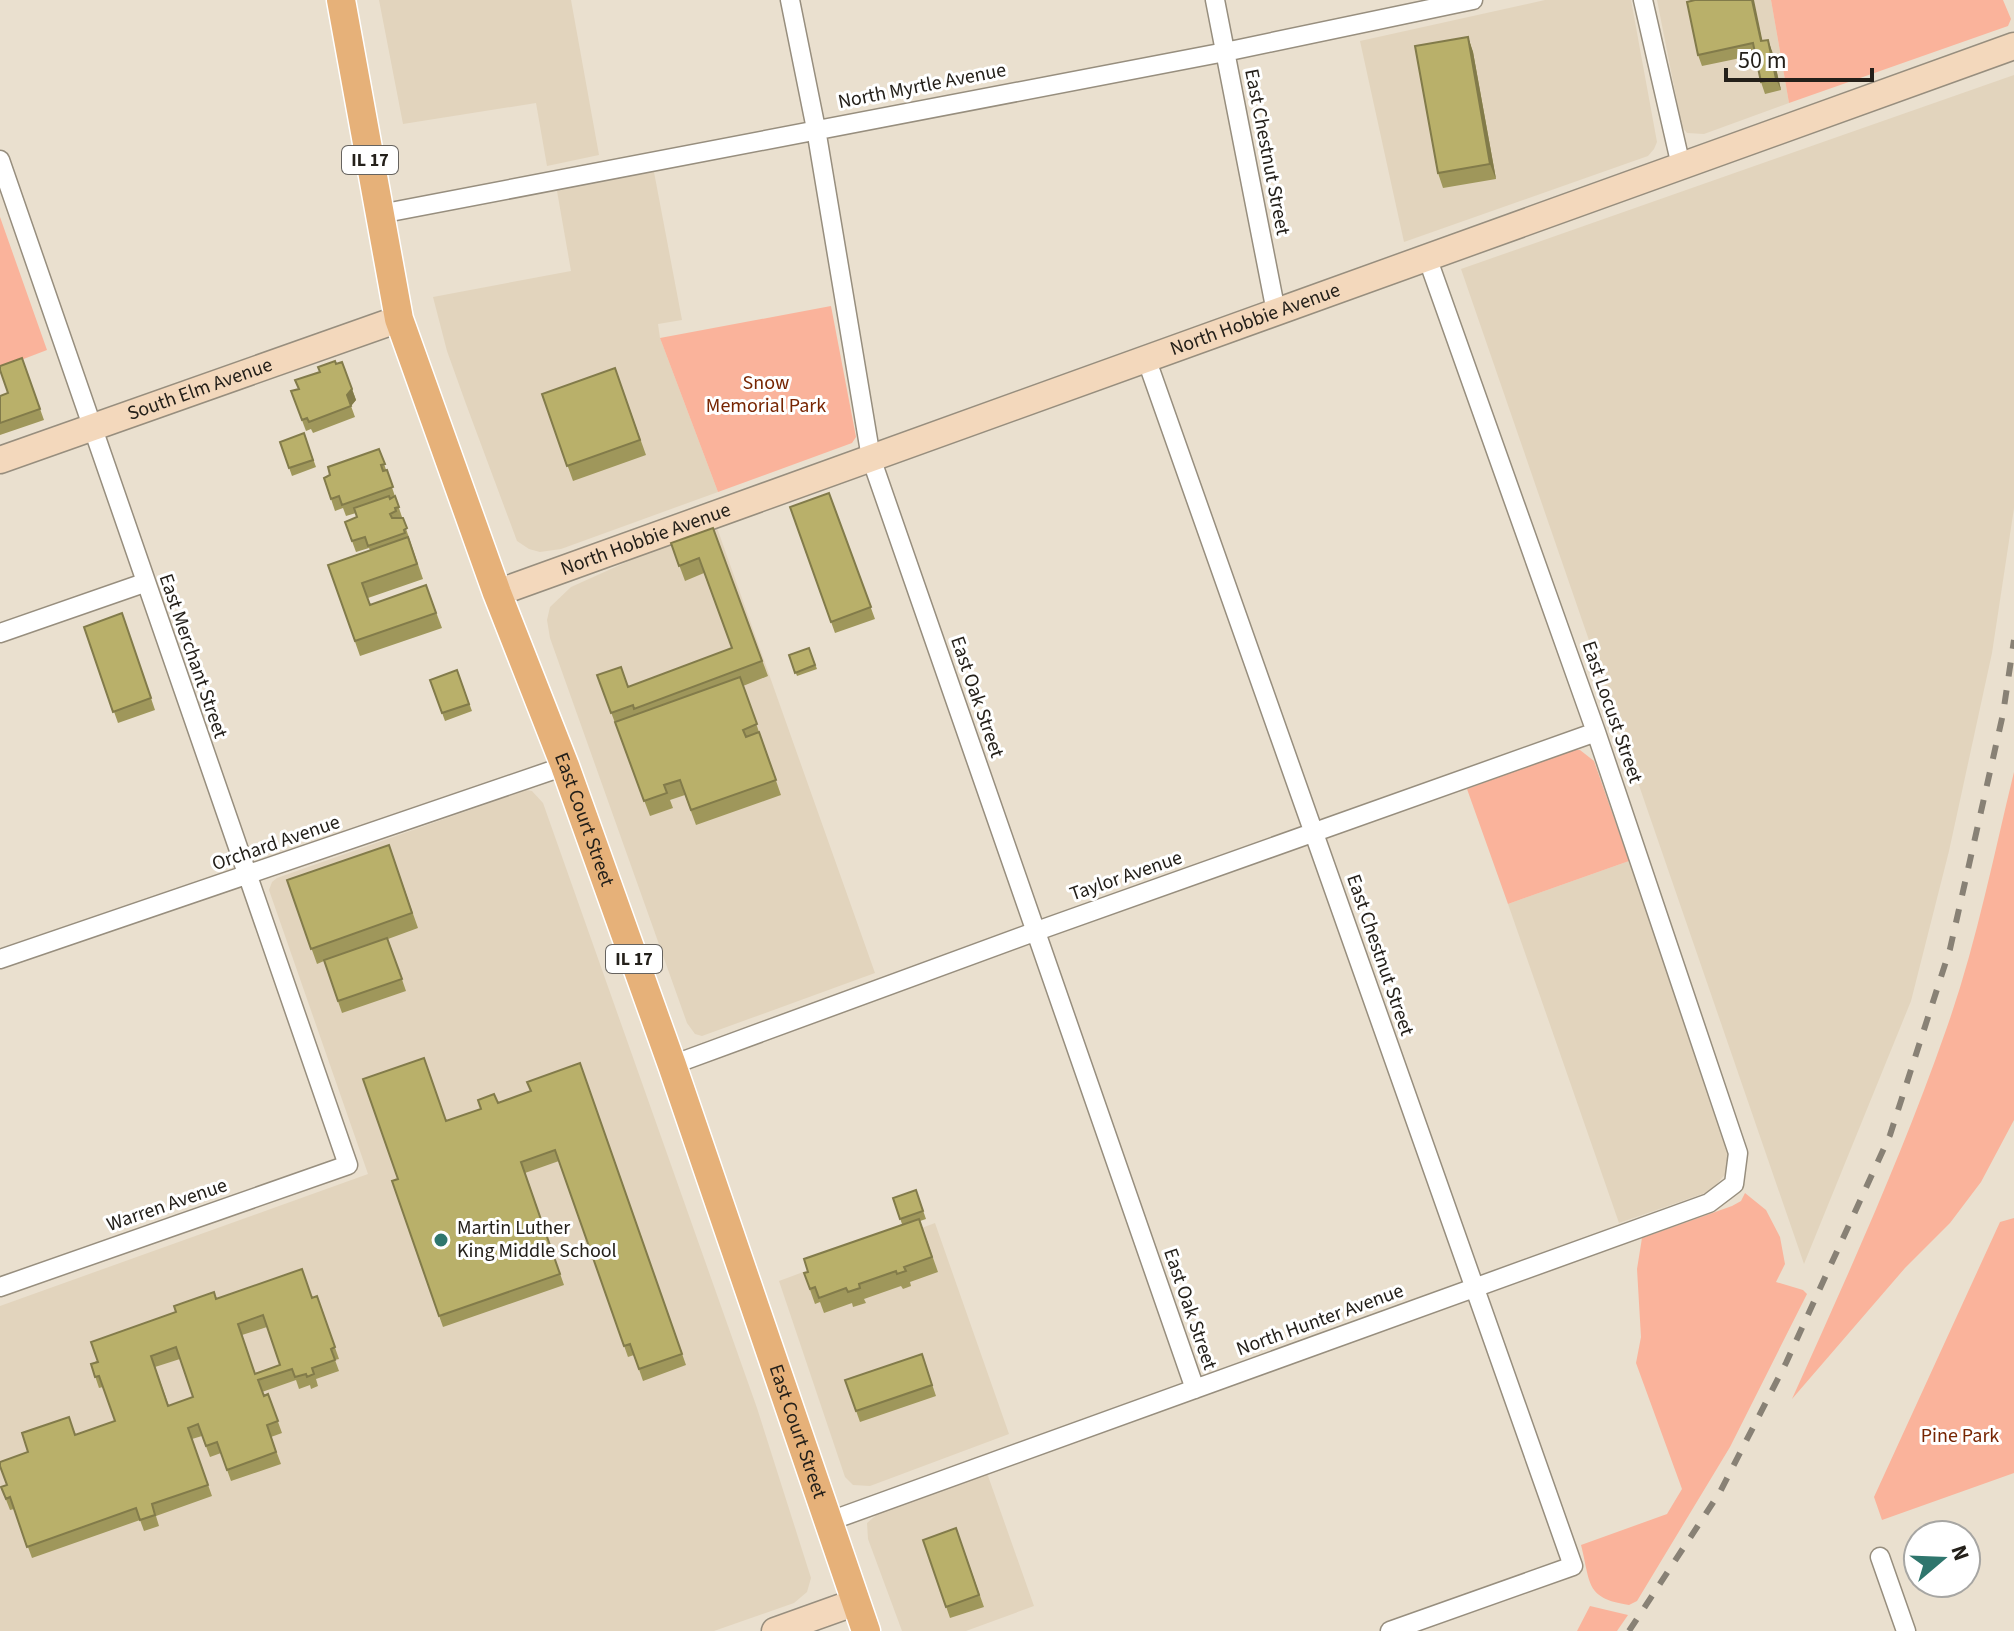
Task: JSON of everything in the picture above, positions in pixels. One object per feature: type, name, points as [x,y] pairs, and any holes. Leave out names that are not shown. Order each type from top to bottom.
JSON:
[{"type":"main road","name":"East Court Street","points":[[341,0],[399,319],[672,1065],[866,1631]]},
{"type":"main road","name":"North Hobbie Avenue","points":[[497,593],[2014,46]]},
{"type":"main road","name":"South Elm Avenue","points":[[0,460],[399,319]]},
{"type":"main road","points":[[775,1631],[856,1602]]},
{"type":"street","name":"East Oak Street","points":[[790,0],[816,129],[871,458],[1195,1389]]},
{"type":"street","name":"East Chestnut Street","points":[[1215,0],[1276,312]]},
{"type":"street","name":"North Myrtle Avenue","points":[[380,214],[1225,52],[1473,0]]},
{"type":"street","points":[[1643,0],[1681,166]]},
{"type":"street","name":"East Merchant Street","points":[[0,160],[348,1165]]},
{"type":"street","name":"East Locust Street","points":[[1427,257],[1596,732],[1738,1153],[1734,1184]]},
{"type":"street","name":"East Chestnut Street","points":[[1146,358],[1573,1566],[1390,1631]]},
{"type":"street","points":[[0,633],[144,583]]},
{"type":"street","name":"Taylor Avenue","points":[[672,1065],[1596,732]]},
{"type":"street","name":"Orchard Avenue","points":[[0,959],[565,766]]},
{"type":"street","name":"Warren Avenue","points":[[0,1287],[348,1165]]},
{"type":"street","name":"North Hunter Avenue","points":[[827,1522],[1709,1203],[1734,1184]]},
{"type":"street","points":[[1880,1557],[1906,1631]]},
{"type":"shaded area","points":[[379,0],[571,0],[599,155],[547,166],[536,103],[403,124]]},
{"type":"shaded area","points":[[1545,0],[1631,0],[1657,142],[1654,149],[1648,156],[1404,242],[1360,41]]},
{"type":"shaded area","points":[[1657,0],[1771,0],[1789,103],[1704,134],[1687,133],[1682,127]]},
{"type":"shaded area","points":[[2014,75],[2014,508],[1992,653],[1949,851],[1911,1001],[1804,1264],[1461,269]]},
{"type":"shaded area","points":[[654,172],[682,320],[658,324],[660,338],[718,492],[561,549],[540,552],[529,549],[517,541],[447,351],[433,297],[571,271],[557,191]]},
{"type":"shaded area","points":[[716,525],[875,973],[702,1036],[695,1034],[687,1023],[550,638],[547,620],[550,607],[571,587]]},
{"type":"shaded area","name":"Martin Luther King Middle School","points":[[526,790],[532,791],[543,803],[757,1408],[811,1578],[807,1592],[794,1603],[714,1631],[0,1631],[0,1306],[368,1174],[269,890],[272,882]]},
{"type":"shaded area","points":[[1629,861],[1729,1146],[1730,1161],[1727,1172],[1711,1191],[1619,1223],[1508,904]]},
{"type":"shaded area","points":[[935,1223],[1009,1434],[870,1486],[853,1485],[845,1477],[779,1281]]},
{"type":"shaded area","points":[[987,1473],[1034,1606],[966,1631],[902,1631],[868,1539],[867,1523],[881,1511]]},
{"type":"green space","points":[[1771,0],[2003,0],[2011,19],[2008,26],[1789,103]]},
{"type":"green space","points":[[0,217],[47,350],[0,368]]},
{"type":"green space","name":"Snow Memorial Park","points":[[831,306],[856,437],[852,443],[718,492],[660,338]]},
{"type":"green space","points":[[1571,750],[1580,750],[1594,761],[1629,861],[1508,904],[1467,789]]},
{"type":"green space","points":[[2014,772],[2014,1120],[1981,1182],[1950,1223],[1905,1268],[1792,1399],[1892,1170],[1946,1030],[1975,934]]},
{"type":"green space","points":[[1745,1193],[1766,1210],[1780,1237],[1785,1264],[1776,1282],[1807,1294],[1730,1447],[1637,1601],[1629,1605],[1615,1602],[1604,1598],[1592,1587],[1581,1545],[1667,1514],[1682,1489],[1636,1363],[1641,1337],[1637,1269],[1642,1238],[1732,1206],[1741,1201]]},
{"type":"green space","name":"Pine Park","points":[[2014,1218],[2014,1473],[1882,1520],[1874,1497],[2000,1222]]},
{"type":"green space","points":[[1590,1606],[1628,1615],[1617,1631],[1577,1631]]},
{"type":"building","points":[[1752,0],[1761,41],[1768,40],[1776,79],[1761,82],[1753,43],[1698,55],[1687,2]]},
{"type":"building","points":[[1468,37],[1490,164],[1438,173],[1415,46]]},
{"type":"building","points":[[22,358],[40,409],[0,423],[0,396],[8,393],[0,366]]},
{"type":"building","points":[[335,361],[336,364],[342,362],[352,389],[347,395],[351,406],[309,422],[307,418],[302,420],[291,391],[299,389],[295,380],[320,372],[318,367]]},
{"type":"building","points":[[615,368],[640,440],[567,466],[542,394]]},
{"type":"building","points":[[304,433],[313,460],[289,468],[280,442]]},
{"type":"building","points":[[379,449],[385,464],[381,465],[383,471],[387,470],[393,487],[342,505],[339,496],[331,499],[324,478],[330,475],[328,467]]},
{"type":"building","points":[[829,493],[871,607],[831,622],[790,507]]},
{"type":"building","points":[[389,496],[390,499],[395,496],[399,507],[390,514],[392,518],[403,518],[407,528],[405,533],[368,546],[365,537],[352,541],[345,522],[357,517],[354,508]]},
{"type":"building","points":[[713,528],[762,661],[634,709],[633,705],[611,713],[597,675],[621,667],[628,687],[732,648],[699,558],[679,566],[671,543]]},
{"type":"building","points":[[408,537],[417,564],[362,583],[370,605],[426,585],[436,613],[355,641],[328,565]]},
{"type":"building","points":[[122,613],[151,698],[113,712],[84,627]]},
{"type":"building","points":[[809,648],[815,665],[795,673],[789,655]]},
{"type":"building","points":[[457,670],[469,704],[442,713],[430,680]]},
{"type":"building","points":[[740,677],[757,724],[743,730],[746,737],[759,732],[776,780],[691,810],[680,780],[664,785],[667,793],[644,801],[615,722]]},
{"type":"building","points":[[389,845],[412,913],[311,949],[287,880]]},
{"type":"building","points":[[387,938],[402,979],[338,1001],[324,960]]},
{"type":"building","points":[[424,1058],[446,1121],[481,1109],[478,1100],[494,1094],[498,1103],[531,1091],[527,1082],[580,1063],[682,1354],[639,1369],[630,1344],[624,1346],[555,1150],[521,1162],[560,1274],[439,1316],[392,1181],[398,1179],[363,1079]]},
{"type":"building","points":[[916,1190],[923,1211],[900,1219],[893,1198]]},
{"type":"building","points":[[919,1219],[932,1257],[904,1267],[906,1271],[897,1274],[896,1271],[859,1284],[860,1288],[848,1292],[846,1288],[819,1298],[815,1287],[810,1289],[804,1273],[808,1272],[804,1259]]},
{"type":"building","points":[[302,1269],[312,1298],[317,1296],[335,1347],[331,1349],[335,1360],[312,1368],[314,1374],[307,1377],[306,1374],[295,1377],[292,1369],[258,1380],[264,1396],[268,1394],[278,1421],[267,1425],[276,1452],[227,1470],[217,1442],[206,1446],[198,1424],[188,1428],[208,1485],[152,1504],[155,1515],[140,1520],[136,1508],[27,1547],[10,1497],[6,1499],[1,1487],[7,1485],[0,1462],[28,1452],[22,1433],[69,1417],[75,1435],[115,1421],[99,1376],[95,1377],[91,1364],[98,1362],[91,1342],[176,1312],[174,1306],[214,1292],[216,1299]],"holes":[[[263,1315],[280,1365],[255,1374],[238,1324]],[[176,1347],[193,1397],[168,1406],[151,1356]]]},
{"type":"building","points":[[922,1354],[932,1385],[856,1411],[845,1380]]},
{"type":"building","points":[[956,1528],[979,1595],[946,1607],[923,1540]]},
{"type":"railway","points":[[1629,1631],[1720,1492],[1786,1363],[1890,1135],[1950,949],[2003,714],[2014,640]]},
{"type":"place","name":"Martin Luther King Middle School","points":[[441,1240]]}]
